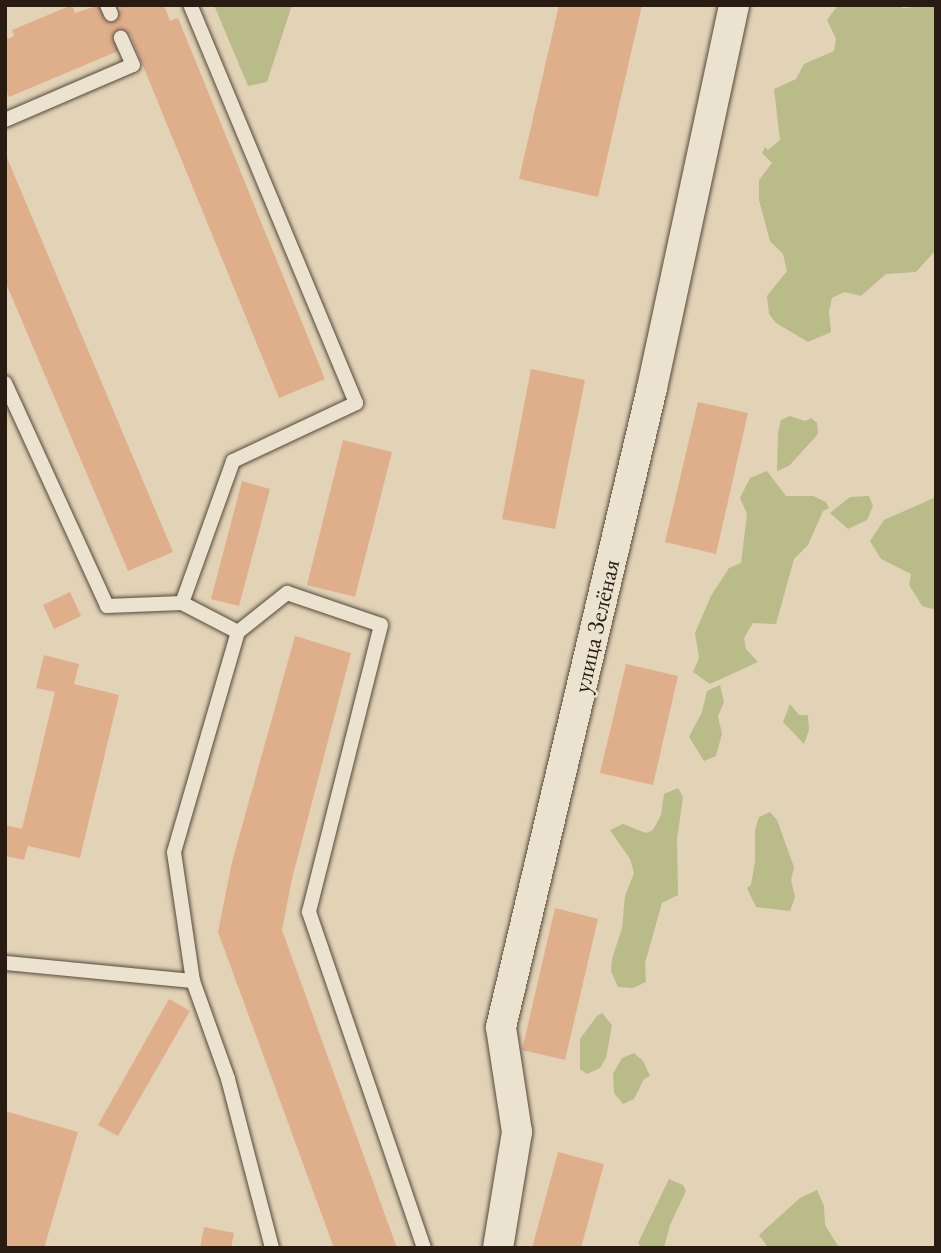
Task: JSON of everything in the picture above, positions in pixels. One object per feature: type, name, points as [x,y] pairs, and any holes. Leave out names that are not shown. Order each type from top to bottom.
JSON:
[{"type":"street","name":"улица Зелёная","points":[[498,1248],[517,1132],[501,1027],[652,388],[734,5]]},
{"type":"lane","points":[[182,603],[233,461],[356,402],[190,5]]},
{"type":"lane","points":[[5,120],[133,65],[121,38]]},
{"type":"lane","points":[[5,383],[107,606],[182,603],[238,632]]},
{"type":"lane","points":[[272,1248],[228,1079],[194,981],[174,852],[238,632],[287,593],[381,625],[309,912],[424,1248]]},
{"type":"lane","points":[[5,963],[194,981]]},
{"type":"green space","points":[[214,5],[292,5],[267,82],[248,86]]},
{"type":"green space","points":[[838,5],[896,5],[904,8],[936,5],[936,250],[916,272],[886,274],[861,296],[844,292],[832,298],[829,311],[831,332],[808,342],[776,323],[769,314],[767,296],[787,271],[783,254],[770,241],[759,200],[759,180],[772,163],[762,153],[765,147],[768,150],[780,140],[774,89],[796,79],[804,64],[834,51],[836,39],[827,20]]},
{"type":"green space","points":[[790,416],[805,421],[811,418],[817,423],[818,434],[789,466],[777,471],[781,420]]},
{"type":"green space","points":[[767,471],[786,496],[813,496],[826,502],[829,508],[823,511],[808,545],[794,559],[776,624],[753,623],[744,638],[746,649],[758,662],[710,684],[693,672],[699,658],[695,633],[711,596],[729,568],[741,563],[747,514],[740,498],[750,478]]},
{"type":"green space","points":[[869,496],[873,506],[867,520],[848,529],[830,513],[850,497]]},
{"type":"green space","points":[[936,497],[936,610],[922,606],[909,585],[911,574],[881,559],[870,541],[884,520]]},
{"type":"green space","points":[[720,685],[724,702],[718,716],[722,734],[716,756],[704,761],[689,737],[702,712],[707,691]]},
{"type":"green space","points":[[790,704],[799,715],[808,715],[809,730],[804,744],[783,722]]},
{"type":"green space","points":[[678,788],[683,797],[677,839],[678,895],[662,903],[645,963],[646,982],[633,988],[618,987],[611,971],[612,959],[622,928],[625,896],[634,873],[630,859],[610,830],[623,824],[646,833],[653,830],[661,815],[664,794]]},
{"type":"green space","points":[[770,812],[777,820],[794,867],[791,880],[795,897],[790,911],[756,907],[747,888],[751,885],[755,861],[755,830],[759,817]]},
{"type":"green space","points":[[602,1013],[612,1025],[606,1058],[600,1068],[587,1074],[580,1069],[580,1039]]},
{"type":"green space","points":[[634,1053],[643,1061],[650,1076],[644,1079],[634,1099],[623,1104],[614,1093],[613,1074],[622,1058]]},
{"type":"green space","points":[[669,1179],[683,1185],[686,1191],[670,1225],[664,1248],[642,1248],[638,1243]]},
{"type":"green space","points":[[817,1190],[824,1206],[825,1225],[838,1246],[847,1248],[768,1248],[759,1235],[800,1198]]},
{"type":"building","points":[[72,5],[75,13],[99,5],[104,17],[121,10],[119,5],[164,5],[170,21],[178,18],[325,379],[279,398],[130,34],[114,40],[118,51],[9,97],[5,87],[5,40],[14,36],[12,30]]},
{"type":"building","points":[[559,5],[642,5],[598,197],[519,179]]},
{"type":"building","points":[[5,153],[173,552],[128,571],[5,281]]},
{"type":"building","points":[[531,369],[585,380],[555,529],[502,519]]},
{"type":"building","points":[[698,402],[748,413],[716,554],[665,542]]},
{"type":"building","points":[[343,440],[392,452],[355,597],[307,585]]},
{"type":"building","points":[[242,481],[270,489],[239,606],[211,599]]},
{"type":"building","points":[[70,592],[81,616],[54,629],[43,605]]},
{"type":"building","points":[[295,636],[351,653],[292,879],[282,930],[397,1248],[334,1248],[218,932],[232,862]]},
{"type":"building","points":[[44,655],[79,664],[74,684],[119,695],[80,858],[28,846],[24,860],[5,856],[5,825],[22,829],[55,692],[36,688]]},
{"type":"building","points":[[626,664],[678,676],[653,785],[600,773]]},
{"type":"building","points":[[555,908],[598,919],[565,1060],[522,1050]]},
{"type":"building","points":[[169,999],[190,1011],[118,1136],[98,1125]]},
{"type":"building","points":[[5,1111],[78,1132],[44,1248],[5,1248]]},
{"type":"building","points":[[558,1152],[604,1164],[581,1248],[532,1248]]},
{"type":"building","points":[[204,1227],[234,1233],[231,1248],[200,1248]]}]
